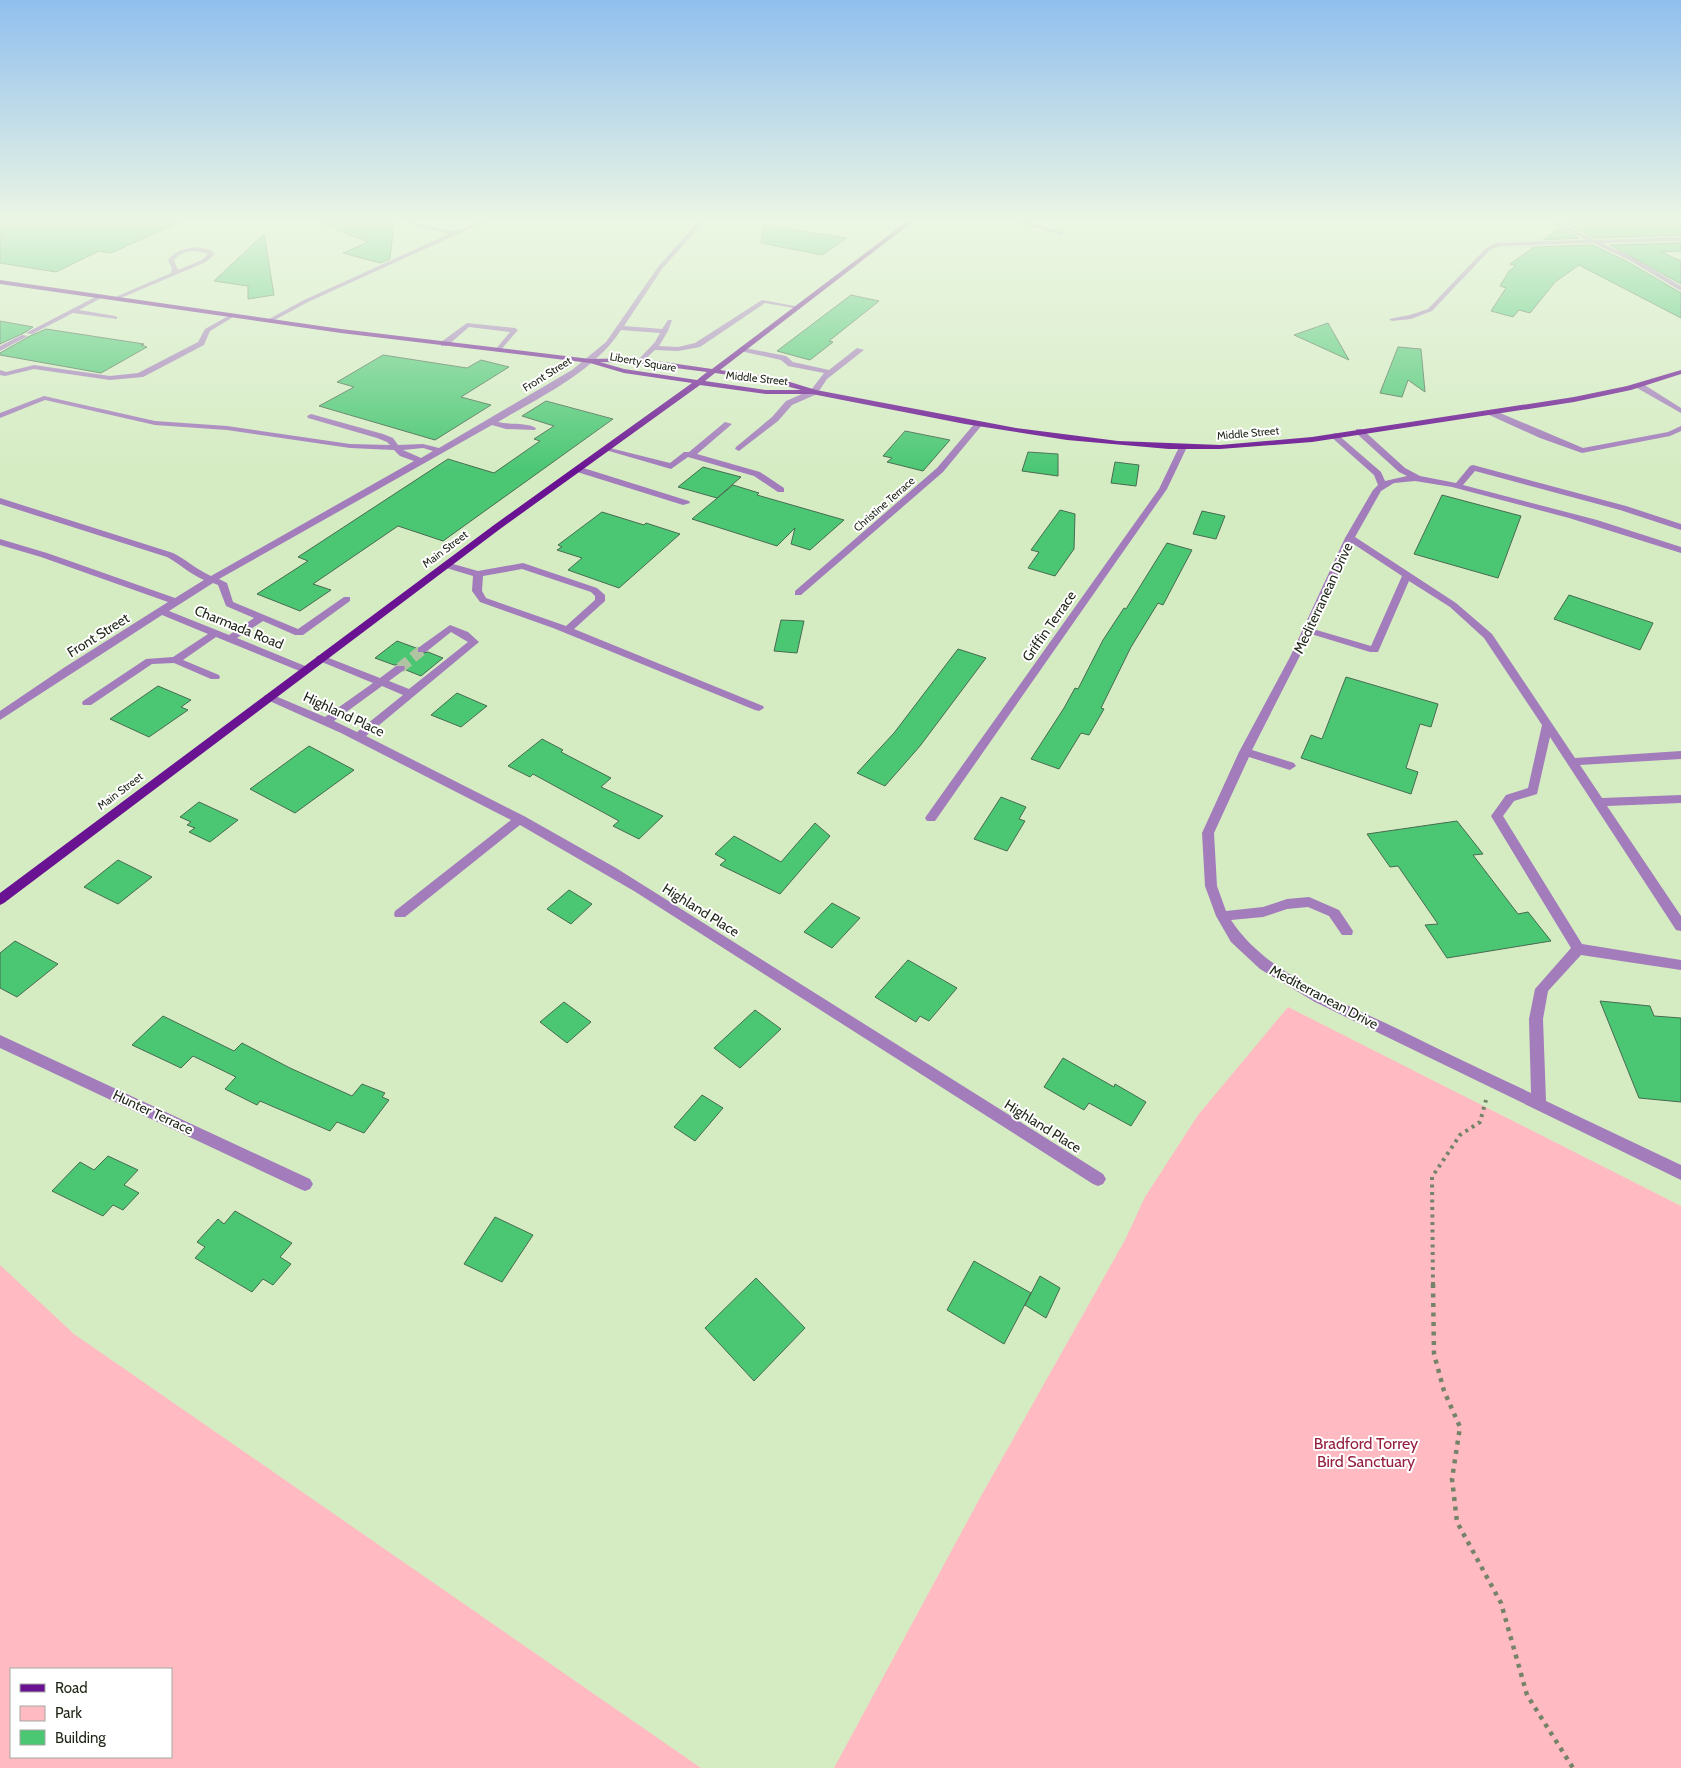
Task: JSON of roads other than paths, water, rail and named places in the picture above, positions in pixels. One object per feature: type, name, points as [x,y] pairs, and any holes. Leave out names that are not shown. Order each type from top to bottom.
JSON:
[{"type":"main road","points":[[163,306],[444,344],[590,361]]},
{"type":"main road","name":"Main Street","points":[[0,900],[446,565],[801,306]]},
{"type":"main road","name":"Liberty Square","points":[[590,361],[610,359],[642,360],[713,371]]},
{"type":"main road","name":"Liberty Square","points":[[590,361],[624,371],[698,382]]},
{"type":"main road","name":"Middle Street","points":[[713,371],[786,382],[814,392],[978,425],[1102,442],[1184,447],[1261,444],[1490,412],[1600,395],[1640,386],[1681,372]]},
{"type":"main road","name":"Middle Street","points":[[698,382],[777,394],[814,392]]},
{"type":"street","points":[[0,349],[83,306]]},
{"type":"street","points":[[269,321],[298,306]]},
{"type":"street","name":"Front Street","points":[[0,716],[212,579],[491,422],[575,372],[605,348],[636,306]]},
{"type":"street","points":[[654,348],[678,349],[697,345],[757,306]]},
{"type":"street","points":[[786,306],[798,308]]},
{"type":"street","points":[[1392,319],[1411,317],[1430,310],[1434,306]]},
{"type":"street","points":[[72,311],[115,318]]},
{"type":"street","points":[[0,372],[5,374],[34,367],[110,378],[140,375],[201,342],[207,330],[232,316]]},
{"type":"street","points":[[642,360],[654,348],[670,321]]},
{"type":"street","points":[[444,344],[467,324],[515,330],[498,350]]},
{"type":"street","points":[[621,328],[665,330]]},
{"type":"street","points":[[742,349],[783,358],[791,364],[830,372]]},
{"type":"street","points":[[739,449],[775,419],[789,403],[814,392],[830,372],[860,350]]},
{"type":"street","points":[[1640,386],[1681,411]]},
{"type":"street","points":[[0,416],[44,398],[155,423],[227,428],[350,446],[396,448],[423,446],[440,451]]},
{"type":"street","points":[[1490,412],[1582,451],[1670,434],[1681,428]]},
{"type":"street","points":[[310,416],[385,438],[393,442],[396,448],[403,454],[421,461]]},
{"type":"street","points":[[491,422],[506,427],[532,428]]},
{"type":"street","points":[[691,455],[728,424]]},
{"type":"street","name":"Christine Terrace","points":[[798,593],[940,470],[978,425]]},
{"type":"street","points":[[1358,431],[1402,470],[1418,479]]},
{"type":"street","points":[[1333,435],[1378,474],[1382,485],[1398,480],[1418,479],[1457,487],[1602,524],[1681,550]]},
{"type":"street","name":"Griffin Terrace","points":[[931,818],[1163,490],[1184,447]]},
{"type":"street","points":[[606,449],[671,466],[687,454],[756,474],[781,490]]},
{"type":"street","points":[[1457,487],[1473,468],[1623,508],[1681,527]]},
{"type":"street","points":[[577,469],[686,503]]},
{"type":"street","name":"Mediterranean Drive","points":[[1382,485],[1377,490],[1350,538],[1308,630],[1245,752],[1208,833],[1211,886],[1222,916],[1236,938],[1265,965],[1320,998],[1681,1173]]},
{"type":"street","points":[[0,501],[170,555],[182,561],[198,574],[222,583],[229,604],[299,632],[347,599]]},
{"type":"street","points":[[1350,538],[1453,605],[1488,636],[1681,926]]},
{"type":"street","points":[[0,542],[44,555],[176,602]]},
{"type":"street","points":[[446,565],[478,574],[523,566],[594,590],[600,595],[600,601],[568,630]]},
{"type":"street","points":[[478,574],[477,591],[483,600],[568,630],[759,708]]},
{"type":"street","points":[[1308,630],[1374,650],[1407,574]]},
{"type":"street","name":"Charmada Road","points":[[161,611],[306,670]]},
{"type":"street","points":[[230,639],[261,618]]},
{"type":"street","points":[[358,737],[474,642],[464,634],[450,628],[422,650]]},
{"type":"street","points":[[175,660],[216,633]]},
{"type":"street","points":[[321,658],[411,694]]},
{"type":"street","points":[[87,703],[150,661],[175,660],[216,678]]},
{"type":"street","points":[[326,721],[400,668]]},
{"type":"street","name":"Highland Place","points":[[269,697],[326,721],[520,819],[638,888],[1098,1180]]},
{"type":"street","points":[[1547,725],[1533,791],[1510,798],[1497,816],[1578,949],[1681,965]]},
{"type":"street","points":[[1245,752],[1290,766]]},
{"type":"street","points":[[1572,762],[1681,755]]},
{"type":"street","points":[[1599,802],[1681,799]]},
{"type":"street","points":[[400,914],[520,819]]},
{"type":"street","points":[[1222,916],[1263,912],[1287,904],[1309,902],[1334,913],[1347,931]]},
{"type":"street","points":[[1539,1103],[1536,1019],[1542,989],[1578,949]]},
{"type":"street","name":"Hunter Terrace","points":[[0,1041],[305,1184]]},
{"type":"tunnel","points":[[400,668],[422,650]]},
{"type":"park label","name":"Bradford Torrey Bird Sanctuary","points":[[1366,1452]]}]
